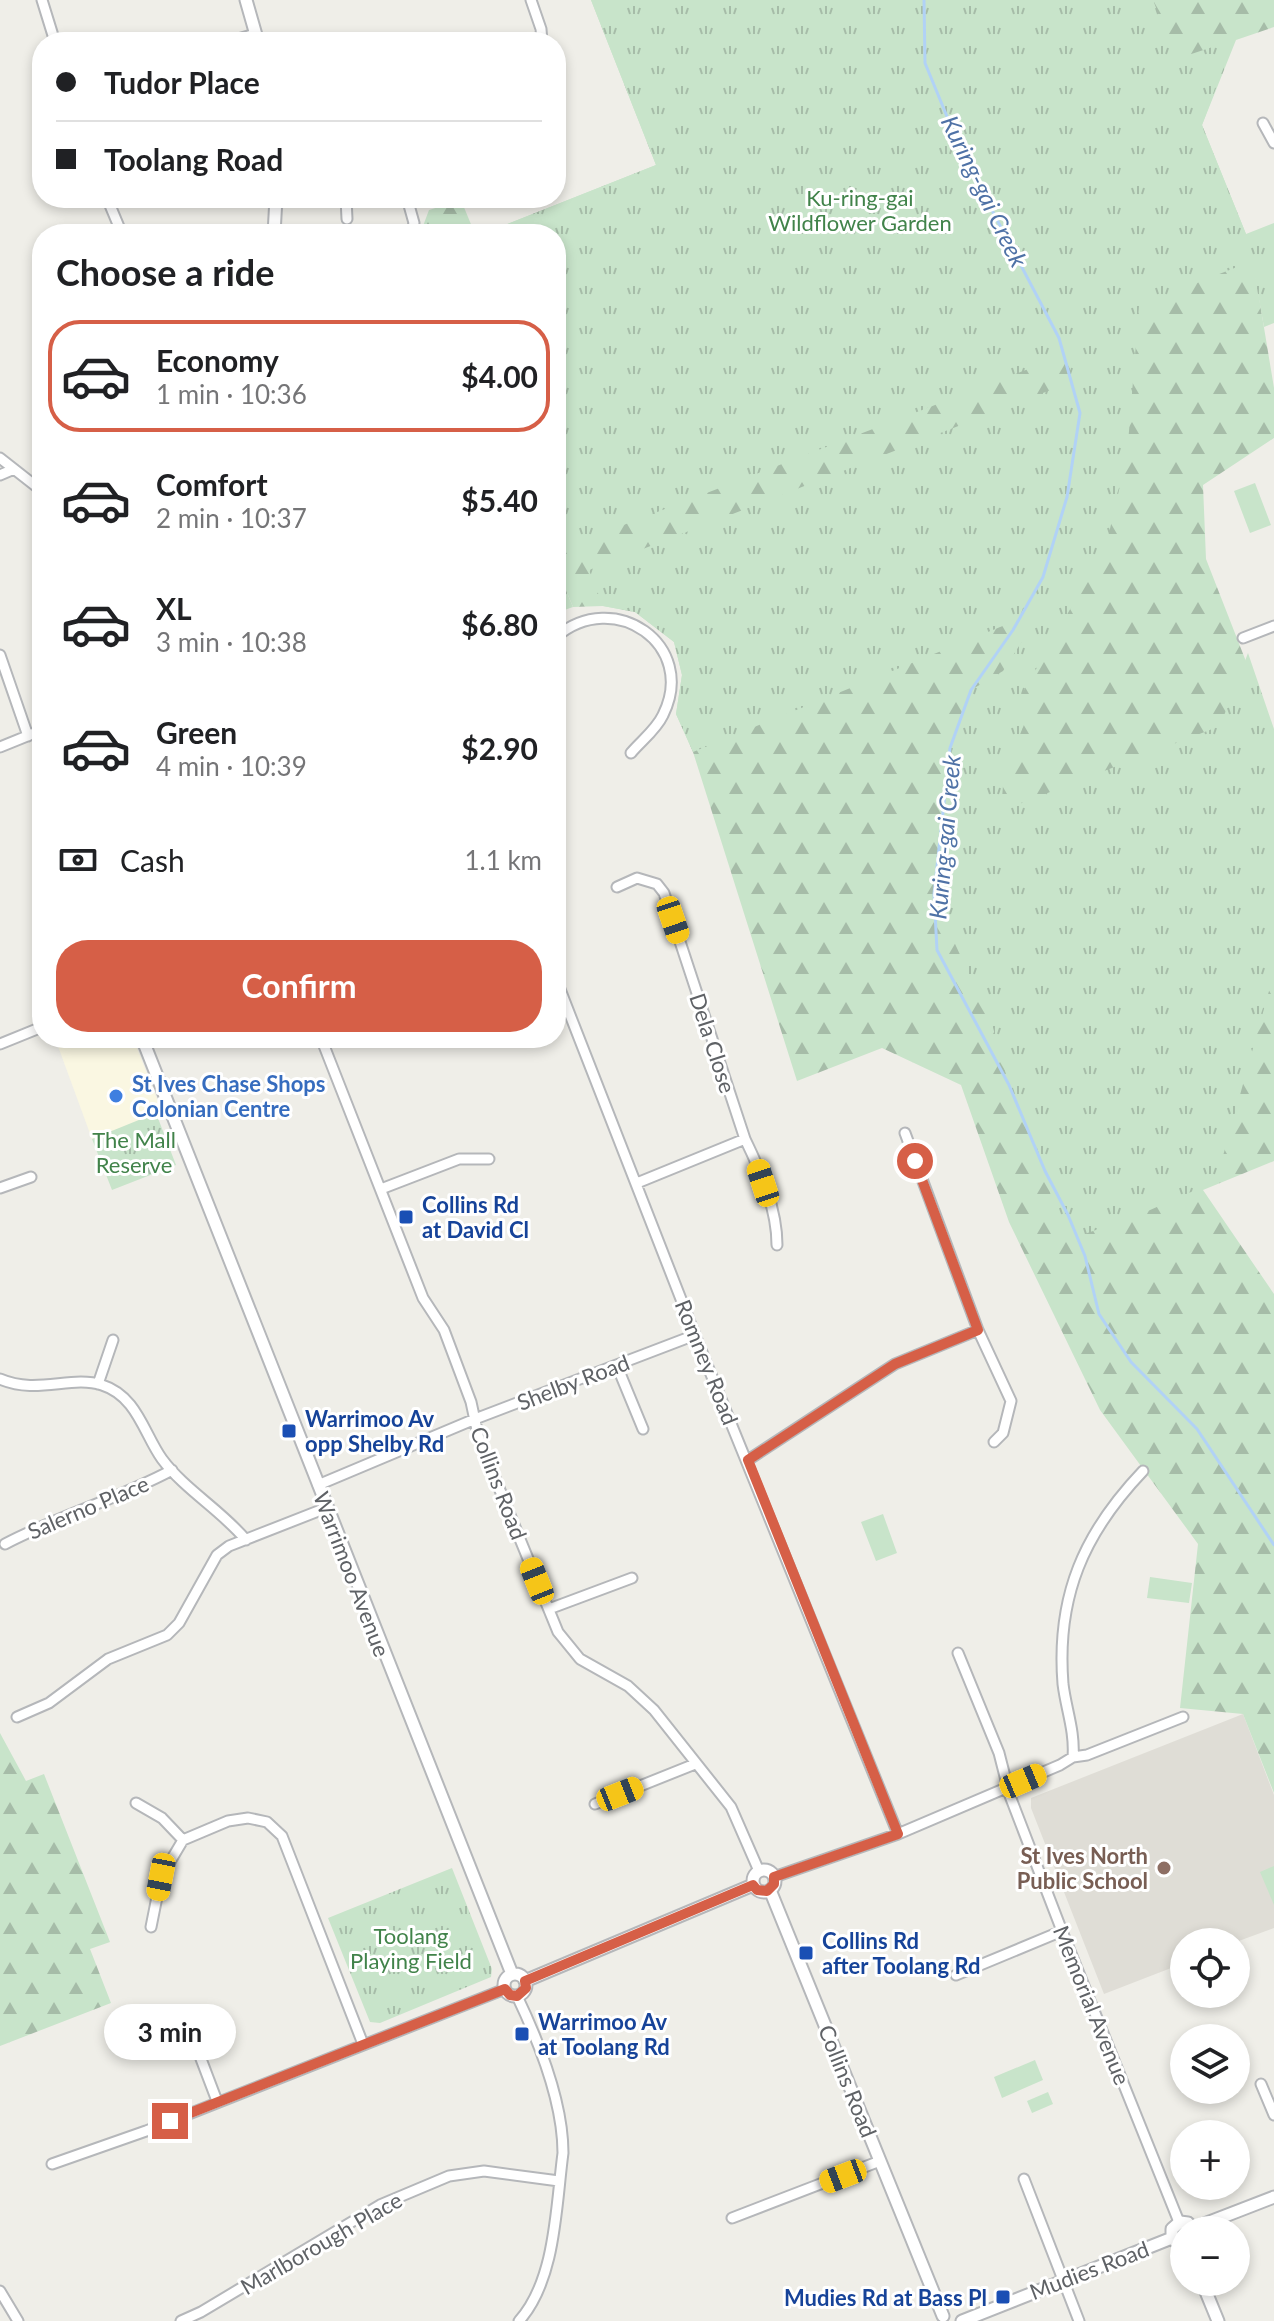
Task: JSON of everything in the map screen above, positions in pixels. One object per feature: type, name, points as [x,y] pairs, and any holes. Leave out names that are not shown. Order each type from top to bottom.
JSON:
[{"type":"street","points":[[42,0],[52,32]]},
{"type":"street","points":[[246,0],[254,32]]},
{"type":"street","points":[[531,0],[541,32]]},
{"type":"street","points":[[1263,123],[1274,143]]},
{"type":"street","points":[[347,208],[347,219]]},
{"type":"street","points":[[0,458],[32,483]]},
{"type":"street","points":[[0,475],[14,469]]},
{"type":"street","points":[[566,628],[583,620],[618,617],[633,623],[659,644],[671,676],[670,695],[663,716],[631,753]]},
{"type":"street","points":[[1243,638],[1274,626]]},
{"type":"street","points":[[0,655],[28,736]]},
{"type":"street","points":[[0,747],[32,734]]},
{"type":"street","name":"Dela Close","points":[[617,887],[637,878],[657,884],[664,893],[777,1226],[777,1245]]},
{"type":"street","name":"Romney Road","points":[[566,1004],[695,1335],[898,1834]]},
{"type":"street","points":[[0,1044],[32,1031]]},
{"type":"street","name":"Warrimoo Avenue","points":[[146,1048],[512,1974]]},
{"type":"street","name":"Collins Road","points":[[325,1048],[423,1298],[444,1330],[479,1439],[558,1632],[580,1659],[644,1697],[731,1807],[759,1871]]},
{"type":"street","points":[[905,1133],[978,1330],[1011,1401],[1003,1433],[994,1442]]},
{"type":"street","points":[[637,1183],[745,1139]]},
{"type":"street","points":[[381,1189],[459,1159],[489,1159]]},
{"type":"street","points":[[0,1188],[31,1177]]},
{"type":"street","points":[[748,1460],[895,1364],[978,1330]]},
{"type":"street","name":"Shelby Road","points":[[318,1485],[475,1419],[695,1335]]},
{"type":"street","points":[[98,1384],[113,1340]]},
{"type":"street","points":[[617,1366],[643,1429]]},
{"type":"street","points":[[0,1379],[15,1385],[98,1384],[113,1390],[127,1401],[138,1416],[161,1458],[235,1526],[246,1540]]},
{"type":"street","name":"Salerno Place","points":[[5,1544],[140,1487],[172,1470]]},
{"type":"street","points":[[1073,1757],[1075,1740],[1064,1688],[1062,1659],[1069,1597],[1089,1540],[1104,1515],[1143,1471]]},
{"type":"street","points":[[17,1717],[49,1703],[108,1659],[167,1635],[179,1623],[217,1555],[326,1508]]},
{"type":"street","points":[[549,1609],[632,1578]]},
{"type":"street","name":"Memorial Avenue","points":[[958,1653],[999,1753],[1062,1931],[1177,2216]]},
{"type":"street","points":[[774,1877],[898,1834],[1073,1757],[1087,1755],[1183,1717]]},
{"type":"street","points":[[595,1804],[695,1764]]},
{"type":"street","points":[[136,1803],[162,1818],[183,1840]]},
{"type":"street","points":[[151,1927],[161,1877],[183,1840],[228,1821],[248,1818],[267,1822],[282,1836],[363,2044]]},
{"type":"street","points":[[768,1870],[774,1877],[770,1890],[760,1891],[753,1885],[753,1877],[759,1871],[768,1870]]},
{"type":"street","points":[[525,1981],[753,1885]]},
{"type":"street","name":"Collins Road","points":[[770,1890],[941,2319]]},
{"type":"street","points":[[956,1975],[1062,1931]]},
{"type":"street","points":[[512,1974],[521,1975],[525,1981],[526,1988],[517,1996],[510,1995],[505,1989],[505,1980],[512,1974]]},
{"type":"street","points":[[52,2164],[146,2131],[505,1989]]},
{"type":"street","points":[[517,1996],[556,2096],[561,2116],[563,2153],[548,2265],[519,2321]]},
{"type":"street","points":[[187,2022],[217,2101]]},
{"type":"street","points":[[1261,2084],[1274,2115]]},
{"type":"street","points":[[732,2218],[880,2161]]},
{"type":"street","name":"Marlborough Place","points":[[181,2321],[380,2205],[449,2176],[484,2171],[559,2181]]},
{"type":"street","points":[[1024,2179],[1079,2321]]},
{"type":"street","points":[[1226,2216],[1274,2197]]},
{"type":"street","name":"Mudies Road","points":[[959,2321],[1170,2239]]},
{"type":"street","points":[[0,2291],[18,2321]]},
{"type":"street","points":[[1208,2296],[1218,2321]]},
{"type":"street","points":[[941,2319],[951,2316],[959,2321]]},
{"type":"shaded area","points":[[59,1048],[137,1048],[162,1112],[92,1139]]},
{"type":"shaded area","name":"St Ives North Public School","points":[[1243,1714],[1274,1795],[1274,1928],[1250,1937],[1250,1928],[1170,1928],[1170,1968],[1104,1994],[1031,1808],[1031,1798]]},
{"type":"green space","name":"Ku-ring-gai Wildflower Garden","points":[[591,0],[1274,0],[1274,27],[1236,40],[1202,125],[1246,234],[1274,388],[1274,438],[1203,485],[1206,559],[1274,733],[1274,1161],[1203,1190],[1274,1294],[1274,1793],[1243,1714],[1180,1708],[1198,1544],[1100,1410],[1009,1222],[961,1085],[882,1048],[797,1081],[693,752],[676,714],[682,675],[674,642],[635,612],[603,606],[573,607],[566,590],[566,224],[507,224],[548,208],[566,208],[566,201],[656,165]]},
{"type":"green space","name":"Ku-ring-gai Wildflower Garden","points":[[591,0],[1153,0],[1176,59],[1234,40],[1202,125],[1246,234],[1274,223],[1274,323],[1264,327],[1252,261],[1139,306],[1127,456],[1106,546],[1010,715],[1031,708],[1004,773],[1001,811],[1220,726],[1248,653],[1274,729],[1274,973],[1216,1181],[1141,1214],[1062,1242],[1045,1171],[1009,1085],[992,1024],[950,933],[945,807],[950,748],[971,690],[1003,671],[1042,610],[693,752],[676,714],[682,675],[674,642],[635,612],[603,606],[589,570],[1071,382],[1070,353],[566,547],[566,224],[507,224],[548,208],[566,208],[566,201],[656,165]]},
{"type":"green space","points":[[464,208],[471,224],[424,224],[429,210]]},
{"type":"green space","points":[[1255,483],[1271,525],[1250,533],[1234,491]]},
{"type":"green space","points":[[566,590],[573,607],[566,609]]},
{"type":"green space","name":"The Mall Reserve","points":[[156,1113],[176,1165],[112,1190],[92,1139]]},
{"type":"green space","points":[[883,1514],[897,1553],[876,1561],[861,1522]]},
{"type":"green space","points":[[1150,1577],[1192,1583],[1189,1603],[1147,1598]]},
{"type":"green space","points":[[0,1733],[26,1781],[44,1774],[110,1942],[90,1949],[111,2003],[0,2046]]},
{"type":"green space","points":[[1274,1866],[1274,1905],[1260,1872]]},
{"type":"green space","name":"Toolang Playing Field","points":[[452,1868],[492,1969],[491,1977],[380,2023],[370,2022],[328,1918]]},
{"type":"green space","points":[[1035,2060],[1043,2080],[1002,2098],[994,2077]]},
{"type":"green space","points":[[1048,2092],[1053,2104],[1032,2113],[1027,2101]]},
{"type":"waterway","name":"Kuring-gai Creek","points":[[924,0],[925,63],[962,153],[1059,338],[1080,413],[1067,497],[1043,577],[1013,630],[971,690],[950,748],[934,894],[937,950],[1009,1085],[1045,1171],[1068,1215],[1085,1256],[1099,1314],[1131,1362],[1197,1429],[1274,1545]]},
{"type":"place","name":"St Ives Chase Shops Colonian Centre","points":[[116,1096]]},
{"type":"place","name":"Collins Rd at David Cl","points":[[406,1217]]},
{"type":"place","name":"Warrimoo Av opp Shelby Rd","points":[[289,1431]]},
{"type":"place","name":"St Ives North Public School","points":[[1164,1868]]},
{"type":"place","name":"Collins Rd after Toolang Rd","points":[[806,1953]]},
{"type":"place","name":"Warrimoo Av at Toolang Rd","points":[[522,2034]]},
{"type":"place","name":"Mudies Rd at Bass Pl","points":[[1003,2297]]},
{"type":"route","points":[[170,2121],[505,1989],[510,1995],[517,1996],[524,1992],[525,1981],[753,1885],[757,1890],[767,1891],[773,1887],[774,1877],[898,1834],[748,1460],[895,1364],[978,1330],[915,1161]]}]
